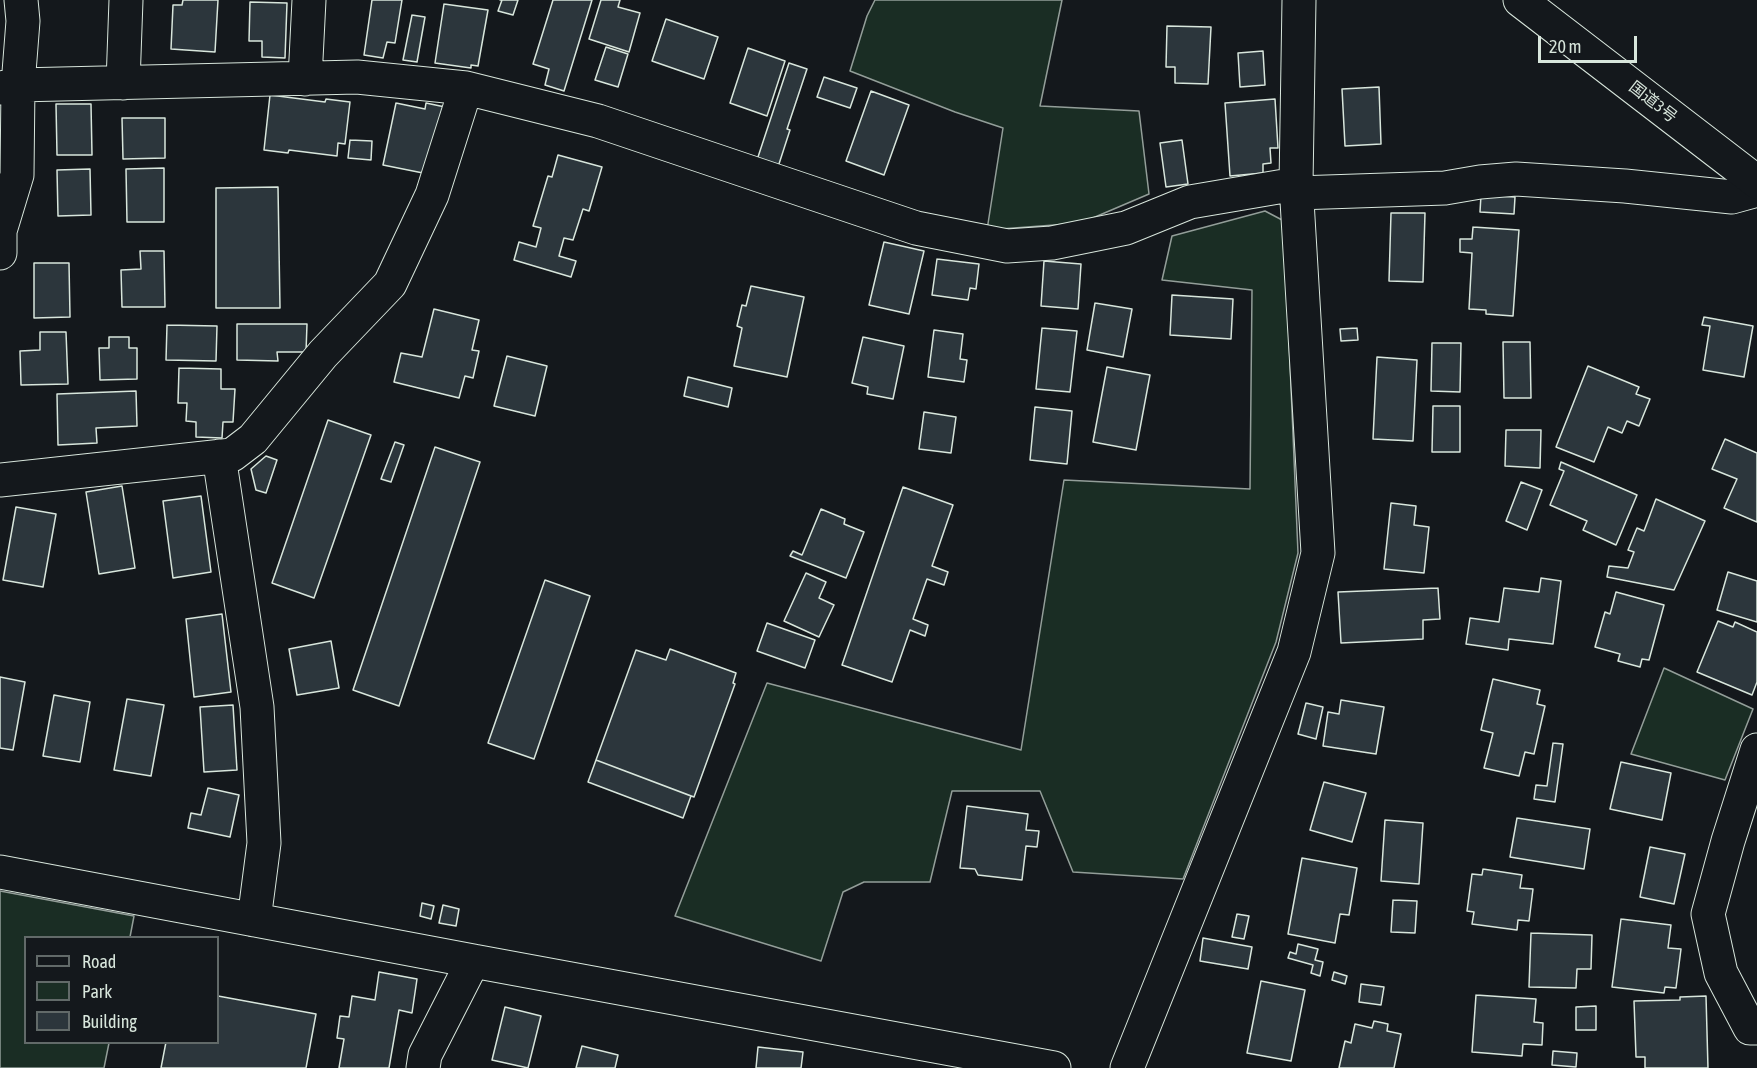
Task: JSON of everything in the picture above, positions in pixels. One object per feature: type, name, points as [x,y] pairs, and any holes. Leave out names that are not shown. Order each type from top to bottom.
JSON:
[{"type":"main road","points":[[0,253],[0,231],[17,176],[9,87],[24,21],[21,0]]},
{"type":"main road","points":[[123,83],[126,0]]},
{"type":"main road","points":[[305,79],[309,0]]},
{"type":"main road","points":[[1127,1068],[1294,652],[1318,553],[1297,189],[1299,0]]},
{"type":"main road","name":"国道3号","points":[[1520,0],[1757,182]]},
{"type":"main road","points":[[9,87],[357,77],[466,88],[598,121],[916,228],[1007,246],[1052,243],[1126,228],[1190,202],[1297,189],[1445,188],[1516,179],[1625,186],[1732,197],[1757,190]]},
{"type":"main road","points":[[0,480],[232,455],[253,439],[323,354],[390,284],[432,195],[466,88]]},
{"type":"main road","points":[[219,456],[257,707],[264,843],[254,920]]},
{"type":"main road","points":[[1757,750],[1708,914],[1721,973],[1750,1028],[1757,1028]]},
{"type":"main road","points":[[0,872],[1054,1068]]},
{"type":"main road","points":[[423,1068],[424,1055],[473,961]]},
{"type":"green space","points":[[875,0],[1062,0],[1040,106],[1139,111],[1149,194],[1081,223],[987,230],[1003,128],[850,71],[867,16]]},
{"type":"green space","points":[[1265,211],[1284,221],[1298,553],[1276,642],[1183,879],[1073,872],[1040,791],[952,791],[930,882],[864,882],[843,892],[821,961],[675,916],[767,683],[1021,750],[1064,480],[1250,489],[1252,290],[1162,280],[1172,236]]},
{"type":"green space","points":[[1664,668],[1753,709],[1725,780],[1631,754]]},
{"type":"green space","points":[[0,891],[134,916],[130,936],[24,936],[24,1044],[109,1044],[104,1068],[0,1068]]},
{"type":"building","points":[[183,0],[218,0],[215,52],[171,49],[173,5],[182,5]]},
{"type":"building","points":[[372,0],[402,0],[395,43],[387,42],[383,58],[364,55]]},
{"type":"building","points":[[502,0],[518,0],[513,15],[498,11]]},
{"type":"building","points":[[553,0],[592,0],[564,91],[545,85],[549,69],[533,64]]},
{"type":"building","points":[[601,0],[620,0],[618,7],[640,13],[629,52],[589,39]]},
{"type":"building","points":[[250,2],[287,3],[285,58],[262,57],[262,41],[249,41]]},
{"type":"building","points":[[444,4],[488,10],[478,66],[471,65],[471,68],[435,63]]},
{"type":"building","points":[[412,15],[425,17],[417,62],[403,60]]},
{"type":"building","points":[[666,19],[718,37],[704,79],[652,61]]},
{"type":"building","points":[[1167,26],[1211,27],[1208,84],[1175,83],[1175,67],[1166,67]]},
{"type":"building","points":[[606,47],[628,54],[618,87],[595,80]]},
{"type":"building","points":[[748,48],[785,61],[767,116],[730,103]]},
{"type":"building","points":[[1263,51],[1265,85],[1240,87],[1238,53]]},
{"type":"building","points":[[789,63],[807,69],[787,129],[790,130],[778,167],[757,160]]},
{"type":"building","points":[[824,77],[857,88],[850,108],[817,97]]},
{"type":"building","points":[[1379,87],[1381,144],[1345,146],[1342,89]]},
{"type":"building","points":[[871,91],[909,105],[884,175],[846,161]]},
{"type":"building","points":[[270,95],[325,102],[326,99],[350,102],[345,144],[338,143],[337,156],[289,150],[288,153],[264,150]]},
{"type":"building","points":[[1275,99],[1278,148],[1270,148],[1271,163],[1263,164],[1263,173],[1230,176],[1225,103]]},
{"type":"building","points":[[396,103],[425,109],[426,103],[445,107],[428,174],[383,165]]},
{"type":"building","points":[[56,104],[91,104],[92,155],[57,155]]},
{"type":"building","points":[[122,118],[165,118],[165,158],[123,159]]},
{"type":"building","points":[[350,140],[372,141],[371,160],[348,158]]},
{"type":"building","points":[[1182,140],[1188,184],[1166,187],[1160,143]]},
{"type":"building","points":[[558,155],[602,167],[589,211],[583,209],[573,240],[564,238],[559,256],[576,261],[571,277],[514,260],[519,242],[536,247],[541,228],[533,226],[548,176],[552,177]]},
{"type":"building","points":[[164,168],[164,222],[127,222],[126,169]]},
{"type":"building","points":[[90,169],[91,215],[58,216],[57,170]]},
{"type":"building","points":[[278,187],[280,308],[216,308],[216,188]]},
{"type":"building","points":[[1481,195],[1515,197],[1514,214],[1480,212]]},
{"type":"building","points":[[1391,213],[1425,213],[1423,282],[1389,281]]},
{"type":"building","points":[[1473,227],[1519,230],[1513,316],[1486,314],[1486,310],[1469,309],[1472,253],[1460,252],[1460,239],[1472,239]]},
{"type":"building","points":[[884,242],[924,251],[909,314],[869,305]]},
{"type":"building","points":[[140,251],[164,251],[165,307],[122,307],[121,270],[141,269]]},
{"type":"building","points":[[937,259],[979,264],[976,289],[970,288],[968,300],[932,295]]},
{"type":"building","points":[[1044,261],[1081,264],[1078,309],[1041,306]]},
{"type":"building","points":[[34,263],[69,263],[70,317],[34,318]]},
{"type":"building","points":[[751,286],[804,297],[787,377],[734,366],[742,328],[737,326],[742,305],[746,306]]},
{"type":"building","points":[[1172,295],[1233,299],[1231,339],[1170,335]]},
{"type":"building","points":[[1095,303],[1132,309],[1123,357],[1087,350]]},
{"type":"building","points":[[434,309],[479,320],[472,350],[479,351],[473,378],[465,376],[459,398],[394,382],[401,353],[422,357]]},
{"type":"building","points":[[1704,317],[1753,326],[1744,377],[1703,370],[1710,326],[1702,325]]},
{"type":"building","points":[[237,324],[307,324],[306,352],[277,352],[278,361],[237,360]]},
{"type":"building","points":[[167,325],[217,326],[216,361],[166,360]]},
{"type":"building","points":[[1042,328],[1077,331],[1070,392],[1036,389]]},
{"type":"building","points":[[1357,328],[1358,340],[1341,341],[1340,329]]},
{"type":"building","points":[[934,330],[963,334],[960,359],[967,360],[964,382],[928,377]]},
{"type":"building","points":[[40,332],[66,332],[68,384],[21,385],[20,351],[40,350]]},
{"type":"building","points":[[109,337],[129,337],[129,348],[137,348],[137,379],[100,380],[99,348],[109,348]]},
{"type":"building","points":[[863,337],[904,346],[893,399],[867,394],[868,387],[852,383]]},
{"type":"building","points":[[1503,342],[1530,342],[1531,398],[1504,398]]},
{"type":"building","points":[[1432,343],[1461,343],[1460,392],[1431,391]]},
{"type":"building","points":[[507,356],[547,366],[535,416],[494,406]]},
{"type":"building","points":[[1377,357],[1417,360],[1413,441],[1373,439]]},
{"type":"building","points":[[1588,366],[1639,387],[1636,394],[1650,399],[1639,426],[1627,421],[1622,433],[1608,427],[1594,462],[1556,447]]},
{"type":"building","points":[[1107,367],[1150,375],[1136,450],[1093,442]]},
{"type":"building","points":[[179,368],[221,369],[221,389],[235,389],[233,422],[223,422],[222,438],[196,437],[196,422],[186,421],[187,403],[178,403]]},
{"type":"building","points":[[688,377],[732,388],[728,407],[684,396]]},
{"type":"building","points":[[136,391],[137,426],[96,428],[97,443],[58,445],[57,394]]},
{"type":"building","points":[[1433,406],[1460,406],[1460,452],[1432,452]]},
{"type":"building","points":[[1035,407],[1072,411],[1067,464],[1030,460]]},
{"type":"building","points":[[924,412],[956,417],[951,453],[919,449]]},
{"type":"building","points":[[328,420],[371,435],[314,598],[272,583]]},
{"type":"building","points":[[1506,430],[1541,430],[1540,468],[1505,466]]},
{"type":"building","points":[[1725,439],[1757,453],[1757,522],[1724,508],[1737,479],[1712,469]]},
{"type":"building","points":[[395,442],[404,445],[391,482],[381,479]]},
{"type":"building","points":[[435,447],[480,462],[399,706],[353,690]]},
{"type":"building","points":[[266,456],[277,460],[266,493],[256,490],[251,469]]},
{"type":"building","points":[[1561,462],[1637,495],[1616,545],[1583,530],[1587,521],[1550,505],[1564,471],[1559,469]]},
{"type":"building","points":[[1521,482],[1542,490],[1527,530],[1506,521]]},
{"type":"building","points":[[122,486],[135,568],[99,574],[86,492]]},
{"type":"building","points":[[903,487],[953,505],[932,566],[948,572],[944,585],[927,579],[913,619],[928,625],[925,636],[910,630],[892,682],[842,665]]},
{"type":"building","points":[[201,496],[211,572],[173,578],[163,501]]},
{"type":"building","points":[[1656,499],[1705,521],[1674,590],[1607,577],[1609,566],[1628,568],[1634,552],[1628,550],[1637,528],[1644,531]]},
{"type":"building","points":[[1391,503],[1416,506],[1414,525],[1429,527],[1424,573],[1384,569]]},
{"type":"building","points":[[16,507],[56,514],[43,587],[3,580]]},
{"type":"building","points":[[821,509],[845,519],[844,524],[864,532],[846,578],[790,556],[793,551],[802,555]]},
{"type":"building","points":[[1728,572],[1757,581],[1757,622],[1717,610]]},
{"type":"building","points":[[806,573],[826,582],[819,598],[834,605],[819,637],[784,621]]},
{"type":"building","points":[[1541,578],[1561,581],[1553,644],[1509,639],[1508,650],[1466,644],[1470,618],[1499,622],[1504,588],[1539,592]]},
{"type":"building","points":[[545,580],[590,596],[534,759],[488,743]]},
{"type":"building","points":[[1438,588],[1440,619],[1423,620],[1423,639],[1341,643],[1338,592]]},
{"type":"building","points":[[1616,592],[1664,605],[1649,660],[1642,659],[1640,667],[1618,661],[1620,654],[1595,647],[1605,612],[1610,614]]},
{"type":"building","points":[[222,614],[231,692],[194,697],[186,619]]},
{"type":"building","points":[[1718,621],[1733,627],[1735,622],[1757,632],[1757,682],[1752,695],[1697,672]]},
{"type":"building","points":[[767,623],[815,640],[805,668],[757,651]]},
{"type":"building","points":[[331,641],[339,688],[297,695],[289,649]]},
{"type":"building","points":[[670,649],[736,673],[733,683],[735,684],[694,797],[596,760],[636,650],[666,660]]},
{"type":"building","points":[[0,677],[25,682],[13,750],[0,748]]},
{"type":"building","points":[[1493,679],[1540,690],[1537,704],[1545,706],[1534,754],[1525,752],[1519,776],[1484,768],[1493,733],[1481,730]]},
{"type":"building","points":[[54,695],[90,702],[80,762],[43,756]]},
{"type":"building","points":[[127,699],[164,705],[151,776],[114,770]]},
{"type":"building","points":[[1341,700],[1384,707],[1376,754],[1323,746],[1328,712],[1339,714]]},
{"type":"building","points":[[1306,703],[1323,707],[1316,739],[1298,734]]},
{"type":"building","points":[[233,705],[237,770],[204,772],[200,707]]},
{"type":"building","points":[[1553,743],[1563,744],[1555,802],[1534,799],[1536,785],[1547,786]]},
{"type":"building","points":[[596,760],[691,796],[683,818],[588,782]]},
{"type":"building","points":[[1621,762],[1671,773],[1662,820],[1610,809]]},
{"type":"building","points":[[1324,782],[1366,793],[1352,842],[1310,830]]},
{"type":"building","points":[[208,788],[239,795],[230,837],[188,828],[191,813],[201,815]]},
{"type":"building","points":[[967,806],[1028,814],[1026,830],[1039,831],[1037,847],[1026,846],[1022,880],[978,875],[975,869],[960,868]]},
{"type":"building","points":[[1517,818],[1590,829],[1584,869],[1510,857]]},
{"type":"building","points":[[1385,820],[1423,823],[1419,884],[1381,881]]},
{"type":"building","points":[[1650,847],[1685,854],[1674,904],[1640,897]]},
{"type":"building","points":[[1302,858],[1357,868],[1349,915],[1340,914],[1335,943],[1288,934]]},
{"type":"building","points":[[1483,869],[1522,875],[1520,888],[1533,889],[1529,921],[1518,920],[1517,930],[1472,924],[1474,912],[1467,911],[1472,874],[1482,875]]},
{"type":"building","points":[[1393,900],[1417,901],[1415,933],[1391,932]]},
{"type":"building","points":[[422,903],[434,906],[431,919],[420,916]]},
{"type":"building","points":[[443,905],[459,909],[456,926],[439,923]]},
{"type":"building","points":[[1237,914],[1249,916],[1244,939],[1232,937]]},
{"type":"building","points":[[1621,919],[1671,925],[1668,948],[1681,949],[1676,988],[1665,987],[1664,993],[1612,987]]},
{"type":"building","points":[[1531,933],[1592,935],[1591,969],[1577,969],[1576,988],[1529,987]]},
{"type":"building","points":[[1203,938],[1252,947],[1248,969],[1200,961]]},
{"type":"building","points":[[1298,944],[1318,949],[1315,960],[1323,962],[1320,976],[1311,973],[1313,965],[1288,958],[1290,952],[1296,954]]},
{"type":"building","points":[[379,972],[417,979],[412,1013],[399,1010],[389,1068],[339,1068],[344,1039],[337,1038],[340,1016],[349,1017],[352,996],[375,1000]]},
{"type":"building","points":[[1334,972],[1347,976],[1345,984],[1332,980]]},
{"type":"building","points":[[1261,981],[1305,990],[1291,1061],[1247,1053]]},
{"type":"building","points":[[1361,984],[1384,987],[1381,1005],[1359,1002]]},
{"type":"building","points":[[1476,995],[1536,999],[1534,1022],[1543,1023],[1542,1045],[1523,1044],[1522,1056],[1472,1052]]},
{"type":"building","points":[[219,996],[316,1014],[306,1068],[161,1068],[166,1044],[219,1044]]},
{"type":"building","points":[[1706,996],[1708,1068],[1645,1068],[1645,1057],[1636,1057],[1634,1001],[1680,1000],[1680,997]]},
{"type":"building","points":[[1596,1006],[1596,1030],[1576,1030],[1576,1007]]},
{"type":"building","points":[[505,1007],[541,1016],[528,1068],[492,1060]]},
{"type":"building","points":[[1374,1021],[1388,1024],[1387,1031],[1401,1034],[1394,1068],[1339,1068],[1345,1041],[1351,1043],[1355,1024],[1372,1028]]},
{"type":"building","points":[[582,1046],[618,1055],[615,1068],[576,1068]]},
{"type":"building","points":[[758,1047],[803,1052],[801,1068],[756,1068]]},
{"type":"building","points":[[1553,1051],[1577,1053],[1576,1067],[1552,1065]]}]
